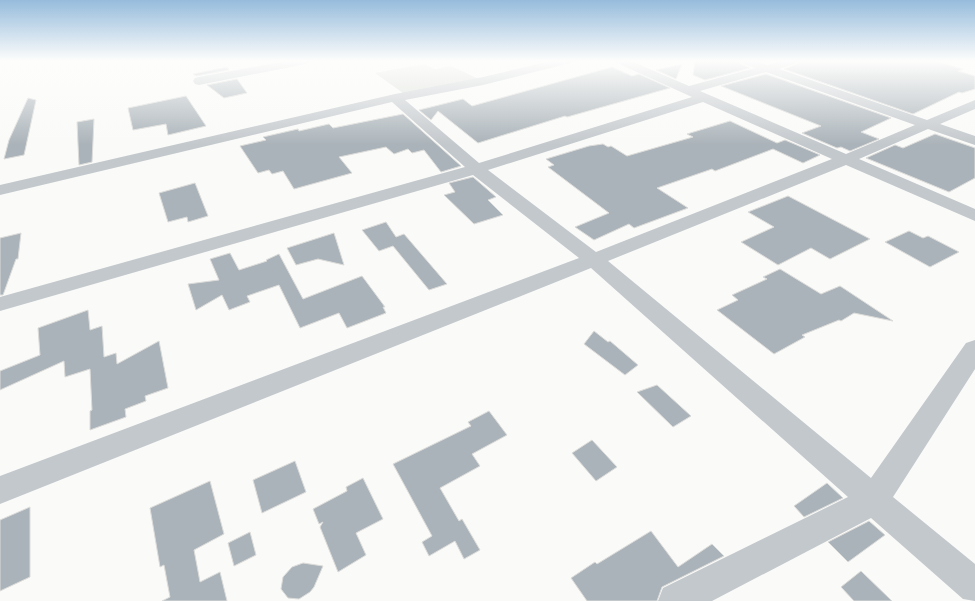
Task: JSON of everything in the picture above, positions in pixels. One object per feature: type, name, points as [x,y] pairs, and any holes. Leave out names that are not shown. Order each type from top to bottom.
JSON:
[{"type":"street","points":[[0,190],[395,98],[441,89]]},
{"type":"street","points":[[824,89],[975,141]]},
{"type":"street","points":[[689,90],[975,216]]},
{"type":"street","points":[[0,304],[476,169],[705,97]]},
{"type":"street","points":[[395,98],[476,169],[594,260],[975,586]]},
{"type":"street","points":[[0,490],[594,260],[847,159],[975,104]]},
{"type":"street","points":[[676,601],[874,500],[975,349]]},
{"type":"shaded area","points":[[397,89],[429,89],[403,93]]},
{"type":"building","points":[[212,89],[244,89],[247,93],[224,98]]},
{"type":"building","points":[[533,89],[666,89],[567,117],[565,116],[478,143],[438,111],[431,120],[419,110],[463,99],[472,106]]},
{"type":"building","points":[[729,89],[809,89],[891,118],[861,132],[879,139],[850,151],[841,147],[837,148],[802,133],[821,126]]},
{"type":"building","points":[[841,89],[975,89],[962,93],[959,92],[913,114]]},
{"type":"building","points":[[186,96],[206,126],[168,135],[166,124],[133,130],[128,108]]},
{"type":"building","points":[[28,98],[36,100],[24,155],[4,159],[9,140]]},
{"type":"building","points":[[403,114],[461,166],[441,172],[424,150],[412,153],[408,149],[394,154],[386,147],[339,157],[352,173],[294,189],[283,171],[272,174],[269,170],[258,173],[240,146],[266,140],[263,137],[298,129],[299,131],[329,124],[333,128]]},
{"type":"building","points":[[94,119],[92,162],[79,165],[77,122]]},
{"type":"building","points":[[730,121],[777,143],[785,140],[820,155],[803,163],[773,149],[715,171],[712,169],[657,188],[688,208],[634,228],[629,224],[594,240],[575,227],[609,213],[548,167],[554,165],[546,159],[589,146],[603,144],[608,147],[611,146],[627,156],[693,137],[687,134]]},
{"type":"building","points":[[935,134],[975,148],[975,178],[949,192],[866,158],[895,145],[903,148]]},
{"type":"building","points":[[473,177],[496,197],[488,200],[503,215],[474,224],[444,195],[455,192],[449,183]]},
{"type":"building","points":[[195,183],[208,216],[188,222],[187,217],[168,222],[159,193]]},
{"type":"building","points":[[788,196],[870,239],[830,259],[811,248],[778,265],[741,242],[774,227],[748,212]]},
{"type":"building","points":[[386,222],[396,237],[404,234],[447,284],[429,290],[393,246],[379,251],[362,230]]},
{"type":"building","points":[[909,231],[923,238],[928,236],[959,252],[930,267],[885,242]]},
{"type":"building","points":[[21,233],[18,259],[16,259],[3,295],[0,295],[0,238]]},
{"type":"building","points":[[334,233],[344,265],[318,259],[296,265],[287,248]]},
{"type":"building","points":[[230,253],[239,270],[267,261],[266,260],[279,254],[303,299],[362,276],[385,307],[383,307],[386,313],[347,328],[339,313],[300,328],[279,285],[247,296],[250,302],[229,310],[222,295],[196,310],[188,284],[219,280],[210,259]]},
{"type":"building","points":[[780,269],[821,294],[840,286],[893,321],[854,313],[841,321],[839,320],[802,335],[805,337],[774,354],[717,310],[738,300],[732,295],[767,279],[763,277]]},
{"type":"building","points":[[88,310],[90,330],[102,326],[104,357],[116,353],[117,364],[159,341],[168,388],[145,396],[146,401],[125,409],[126,417],[90,430],[90,411],[92,410],[90,369],[65,377],[64,361],[0,390],[0,371],[40,355],[38,328]]},
{"type":"building","points":[[594,331],[608,342],[610,341],[638,365],[625,375],[584,344]]},
{"type":"building","points":[[657,385],[691,416],[673,427],[637,392]]},
{"type":"building","points":[[489,411],[507,435],[472,454],[480,466],[440,488],[459,521],[462,519],[480,550],[464,559],[455,541],[429,556],[422,542],[432,536],[393,464],[471,426],[468,422]]},
{"type":"building","points":[[592,440],[617,467],[596,481],[572,453]]},
{"type":"building","points":[[295,461],[306,492],[262,513],[253,480]]},
{"type":"building","points":[[363,478],[383,519],[356,533],[366,555],[338,572],[320,527],[323,522],[319,524],[313,509],[347,491],[346,487]]},
{"type":"building","points":[[210,481],[224,534],[194,550],[200,582],[220,572],[227,601],[162,601],[170,597],[164,565],[160,567],[150,508]]},
{"type":"building","points":[[827,483],[843,498],[804,517],[794,506]]},
{"type":"building","points":[[30,507],[30,577],[0,591],[0,520]]},
{"type":"building","points":[[869,521],[885,535],[848,562],[828,542]]},
{"type":"building","points":[[651,531],[678,567],[712,544],[724,556],[662,587],[657,601],[587,601],[571,578],[595,562],[597,564]]},
{"type":"building","points":[[250,532],[256,555],[234,566],[228,543]]},
{"type":"building","points":[[303,563],[323,566],[314,587],[310,592],[299,599],[288,598],[281,589],[283,577],[292,567]]},
{"type":"building","points":[[861,571],[892,601],[854,601],[841,587]]}]
